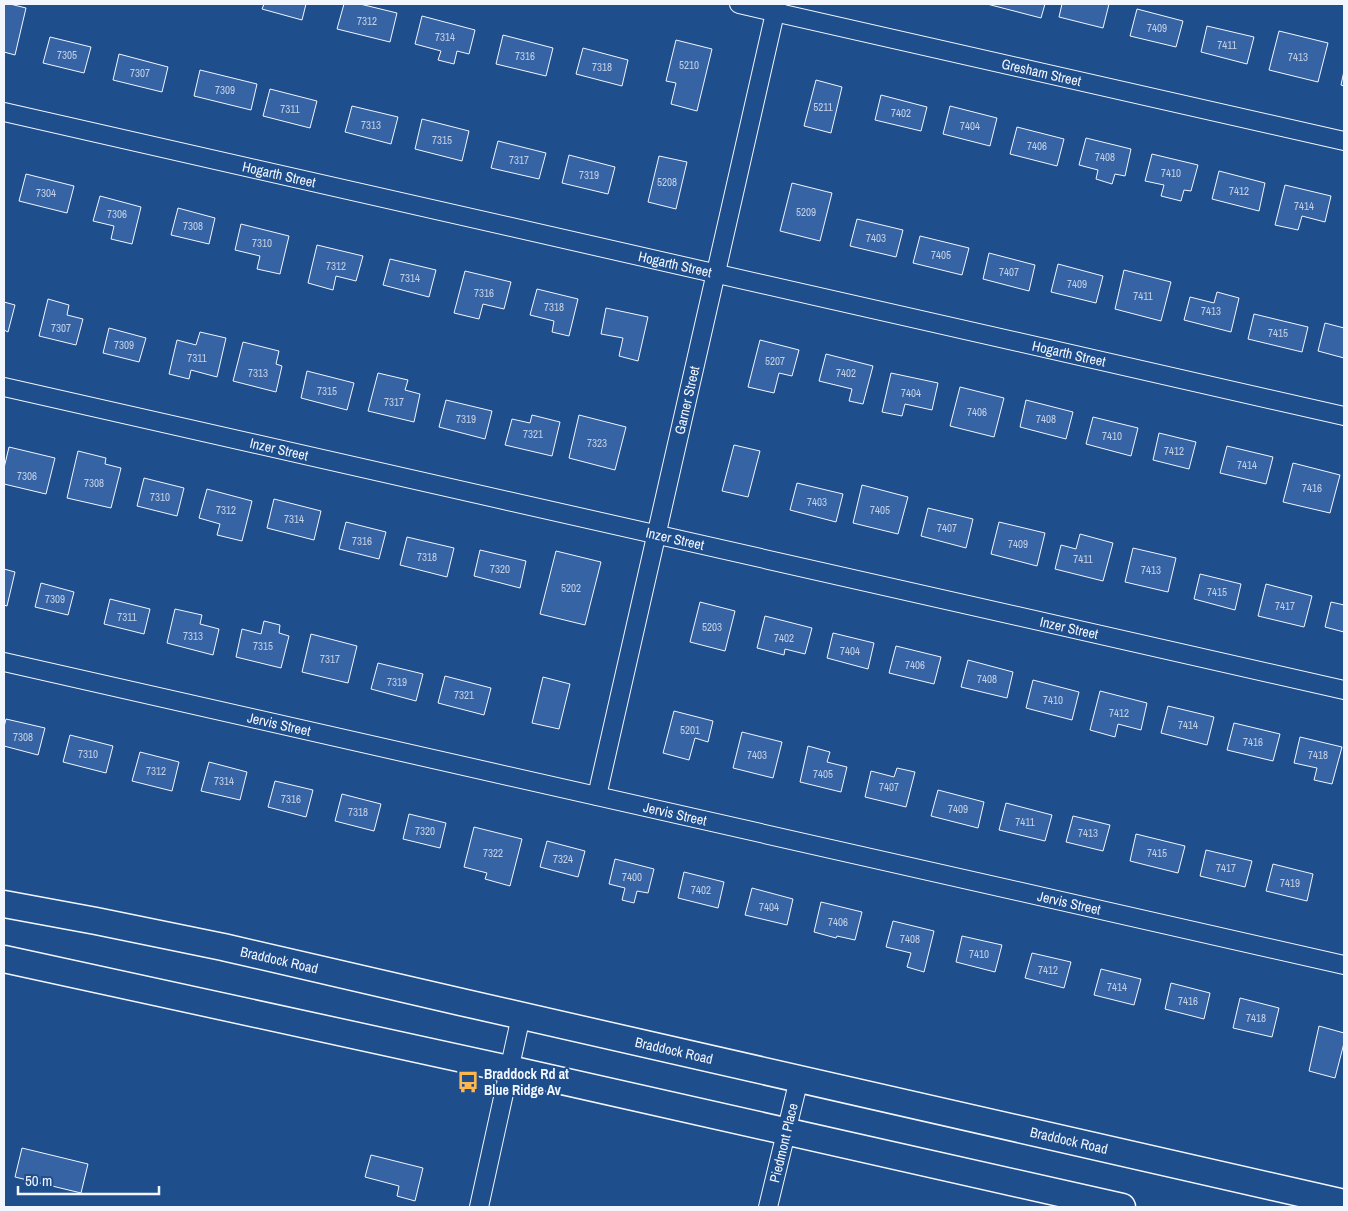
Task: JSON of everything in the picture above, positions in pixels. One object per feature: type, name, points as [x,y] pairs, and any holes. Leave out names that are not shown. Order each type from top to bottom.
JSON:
[{"type":"main road","name":"Braddock Road","points":[[4,904],[96,920],[223,947],[1344,1203]]},
{"type":"main road","points":[[4,959],[509,1069],[1122,1207]]},
{"type":"street","name":"Gresham Street","points":[[739,4],[776,8],[1344,141]]},
{"type":"street","name":"Garner Street","points":[[597,796],[776,8]]},
{"type":"street","name":"Hogarth Street","points":[[4,112],[1344,416]]},
{"type":"street","name":"Inzer Street","points":[[4,387],[1344,690]]},
{"type":"street","name":"Jervis Street","points":[[4,662],[1344,965]]},
{"type":"street","points":[[479,1207],[521,1016]]},
{"type":"street","name":"Piedmont Place","points":[[768,1207],[799,1078]]},
{"type":"building","points":[[4,4],[26,8],[15,55],[4,52]]},
{"type":"building","points":[[264,4],[306,4],[302,20],[262,9]]},
{"type":"building","points":[[344,4],[360,4],[397,13],[390,42],[337,29]]},
{"type":"building","points":[[987,4],[1045,4],[1041,18]]},
{"type":"building","points":[[1062,4],[1109,4],[1103,28],[1059,17]]},
{"type":"building","points":[[1137,9],[1183,21],[1176,47],[1130,36]]},
{"type":"building","points":[[422,16],[475,30],[469,54],[457,51],[454,64],[438,60],[441,51],[415,44]]},
{"type":"building","points":[[1207,26],[1254,37],[1247,64],[1201,52]]},
{"type":"building","points":[[1279,31],[1328,43],[1318,82],[1269,70]]},
{"type":"building","points":[[503,35],[553,48],[546,76],[496,64]]},
{"type":"building","points":[[50,37],[91,47],[84,73],[43,63]]},
{"type":"building","points":[[676,40],[712,49],[697,111],[671,104],[676,83],[666,81]]},
{"type":"building","points":[[583,48],[628,60],[622,86],[576,74]]},
{"type":"building","points":[[119,54],[168,67],[162,92],[113,80]]},
{"type":"building","points":[[200,70],[257,84],[251,110],[194,96]]},
{"type":"building","points":[[1344,71],[1344,86],[1341,85]]},
{"type":"building","points":[[816,80],[842,87],[831,133],[804,126]]},
{"type":"building","points":[[270,89],[317,101],[310,128],[263,116]]},
{"type":"building","points":[[881,95],[927,107],[921,131],[875,120]]},
{"type":"building","points":[[352,106],[398,117],[391,144],[345,132]]},
{"type":"building","points":[[950,106],[997,118],[990,146],[943,134]]},
{"type":"building","points":[[422,119],[469,131],[462,161],[415,149]]},
{"type":"building","points":[[1017,127],[1064,139],[1057,166],[1010,154]]},
{"type":"building","points":[[1086,138],[1131,149],[1125,176],[1115,174],[1112,184],[1096,179],[1098,170],[1079,165]]},
{"type":"building","points":[[498,141],[546,153],[539,179],[491,168]]},
{"type":"building","points":[[1152,154],[1198,165],[1191,191],[1184,190],[1181,201],[1161,196],[1164,185],[1145,181]]},
{"type":"building","points":[[569,155],[615,167],[608,194],[562,183]]},
{"type":"building","points":[[659,156],[687,162],[676,209],[648,202]]},
{"type":"building","points":[[1219,171],[1265,183],[1259,211],[1212,199]]},
{"type":"building","points":[[26,174],[74,186],[67,213],[19,201]]},
{"type":"building","points":[[792,183],[832,193],[820,241],[780,231]]},
{"type":"building","points":[[1285,185],[1331,196],[1325,222],[1302,216],[1298,230],[1275,225]]},
{"type":"building","points":[[100,196],[141,207],[132,244],[111,239],[114,226],[93,221]]},
{"type":"building","points":[[178,208],[215,218],[209,244],[171,235]]},
{"type":"building","points":[[857,219],[903,230],[896,257],[850,246]]},
{"type":"building","points":[[241,224],[289,236],[280,274],[257,269],[260,256],[235,250]]},
{"type":"building","points":[[920,236],[969,248],[962,275],[913,263]]},
{"type":"building","points":[[317,245],[363,256],[356,281],[336,276],[333,290],[308,283]]},
{"type":"building","points":[[989,253],[1035,265],[1029,291],[983,279]]},
{"type":"building","points":[[390,259],[436,270],[429,297],[383,285]]},
{"type":"building","points":[[1058,264],[1103,276],[1096,303],[1051,292]]},
{"type":"building","points":[[1124,270],[1171,282],[1161,321],[1115,309]]},
{"type":"building","points":[[465,271],[511,282],[504,309],[483,304],[479,319],[454,313]]},
{"type":"building","points":[[537,289],[578,299],[569,336],[552,332],[554,321],[530,315]]},
{"type":"building","points":[[1217,292],[1239,298],[1231,332],[1184,320],[1190,297],[1214,303]]},
{"type":"building","points":[[48,299],[69,305],[67,315],[83,319],[76,345],[39,336]]},
{"type":"building","points":[[4,302],[15,305],[8,332],[4,330]]},
{"type":"building","points":[[606,308],[648,317],[638,361],[619,356],[623,338],[601,334]]},
{"type":"building","points":[[1254,314],[1308,327],[1302,352],[1248,339]]},
{"type":"building","points":[[1325,323],[1344,328],[1344,358],[1318,351]]},
{"type":"building","points":[[109,328],[146,338],[139,362],[103,353]]},
{"type":"building","points":[[200,332],[226,338],[217,377],[191,370],[189,379],[169,374],[177,340],[196,345]]},
{"type":"building","points":[[760,340],[799,350],[792,376],[779,373],[774,393],[748,387]]},
{"type":"building","points":[[243,342],[279,351],[276,364],[282,366],[276,392],[233,381]]},
{"type":"building","points":[[826,354],[873,366],[863,404],[849,401],[852,389],[819,381]]},
{"type":"building","points":[[307,371],[354,383],[347,410],[301,398]]},
{"type":"building","points":[[378,373],[408,380],[405,390],[420,394],[414,422],[368,411]]},
{"type":"building","points":[[891,373],[938,383],[932,410],[905,404],[902,416],[882,412]]},
{"type":"building","points":[[960,387],[1004,398],[994,437],[950,426]]},
{"type":"building","points":[[446,400],[492,411],[485,439],[439,427]]},
{"type":"building","points":[[1026,400],[1073,412],[1066,439],[1020,427]]},
{"type":"building","points":[[532,415],[560,422],[552,456],[505,445],[512,419],[530,423]]},
{"type":"building","points":[[579,415],[626,427],[615,470],[569,458]]},
{"type":"building","points":[[1093,417],[1138,428],[1131,456],[1086,444]]},
{"type":"building","points":[[1159,433],[1196,442],[1189,469],[1153,460]]},
{"type":"building","points":[[734,445],[760,451],[748,497],[722,491]]},
{"type":"building","points":[[1227,446],[1273,457],[1266,484],[1220,473]]},
{"type":"building","points":[[9,447],[55,458],[46,494],[4,484],[4,468]]},
{"type":"building","points":[[78,451],[106,458],[105,464],[121,468],[111,508],[67,498]]},
{"type":"building","points":[[1293,463],[1340,475],[1330,513],[1283,502]]},
{"type":"building","points":[[144,478],[184,488],[177,516],[137,506]]},
{"type":"building","points":[[797,483],[843,494],[836,522],[790,510]]},
{"type":"building","points":[[862,485],[908,497],[898,534],[853,523]]},
{"type":"building","points":[[207,489],[252,501],[242,541],[217,535],[220,524],[199,518]]},
{"type":"building","points":[[274,499],[321,511],[314,540],[267,528]]},
{"type":"building","points":[[928,508],[973,519],[966,548],[921,536]]},
{"type":"building","points":[[346,522],[386,532],[379,559],[339,549]]},
{"type":"building","points":[[999,522],[1045,533],[1037,566],[991,554]]},
{"type":"building","points":[[1080,534],[1113,543],[1103,581],[1055,569],[1061,545],[1076,549]]},
{"type":"building","points":[[407,537],[454,548],[447,577],[400,565]]},
{"type":"building","points":[[1133,548],[1176,558],[1168,592],[1125,582]]},
{"type":"building","points":[[480,550],[526,561],[520,588],[474,576]]},
{"type":"building","points":[[556,551],[601,562],[585,625],[540,614]]},
{"type":"building","points":[[4,569],[15,572],[7,606],[4,605]]},
{"type":"building","points":[[1200,574],[1241,584],[1235,610],[1194,599]]},
{"type":"building","points":[[41,583],[74,592],[68,615],[35,607]]},
{"type":"building","points":[[1266,584],[1312,596],[1304,627],[1258,616]]},
{"type":"building","points":[[110,599],[150,609],[144,634],[104,624]]},
{"type":"building","points":[[700,602],[735,611],[725,651],[690,642]]},
{"type":"building","points":[[1331,602],[1344,605],[1344,632],[1325,627]]},
{"type":"building","points":[[175,609],[202,615],[200,624],[219,629],[213,655],[167,643]]},
{"type":"building","points":[[765,616],[812,628],[805,654],[785,649],[784,655],[757,648]]},
{"type":"building","points":[[264,621],[280,625],[279,633],[289,636],[281,668],[236,657],[242,629],[261,634]]},
{"type":"building","points":[[833,633],[874,643],[868,669],[827,658]]},
{"type":"building","points":[[311,634],[357,646],[348,683],[302,672]]},
{"type":"building","points":[[896,646],[941,657],[934,684],[889,673]]},
{"type":"building","points":[[968,660],[1013,672],[1007,698],[961,687]]},
{"type":"building","points":[[378,663],[423,674],[416,701],[371,689]]},
{"type":"building","points":[[445,676],[491,688],[484,715],[438,703]]},
{"type":"building","points":[[543,677],[570,684],[559,729],[532,723]]},
{"type":"building","points":[[1033,680],[1079,692],[1072,720],[1026,708]]},
{"type":"building","points":[[1100,691],[1147,703],[1141,730],[1118,724],[1115,737],[1090,730]]},
{"type":"building","points":[[1168,706],[1214,717],[1207,745],[1161,733]]},
{"type":"building","points":[[674,711],[713,721],[708,742],[695,738],[689,760],[663,753]]},
{"type":"building","points":[[6,719],[45,728],[38,755],[4,746]]},
{"type":"building","points":[[1234,723],[1280,734],[1273,761],[1227,750]]},
{"type":"building","points":[[742,732],[782,742],[773,778],[733,768]]},
{"type":"building","points":[[70,735],[113,746],[106,773],[63,762]]},
{"type":"building","points":[[1300,737],[1342,747],[1332,784],[1314,780],[1317,768],[1294,763]]},
{"type":"building","points":[[808,746],[830,752],[827,762],[847,767],[841,792],[800,782]]},
{"type":"building","points":[[140,752],[179,762],[172,791],[132,781]]},
{"type":"building","points":[[209,762],[247,772],[240,800],[201,791]]},
{"type":"building","points":[[897,768],[915,772],[906,807],[865,797],[871,771],[894,777]]},
{"type":"building","points":[[275,781],[313,790],[306,817],[268,807]]},
{"type":"building","points":[[938,790],[984,802],[978,828],[931,816]]},
{"type":"building","points":[[342,794],[381,804],[374,831],[335,821]]},
{"type":"building","points":[[1006,803],[1052,815],[1045,841],[999,830]]},
{"type":"building","points":[[409,814],[446,823],[440,848],[403,839]]},
{"type":"building","points":[[1073,816],[1110,825],[1103,851],[1066,842]]},
{"type":"building","points":[[474,827],[522,839],[510,886],[485,879],[487,873],[464,867]]},
{"type":"building","points":[[1136,834],[1185,846],[1178,873],[1130,861]]},
{"type":"building","points":[[547,841],[585,851],[578,877],[540,867]]},
{"type":"building","points":[[1206,850],[1252,861],[1245,887],[1200,876]]},
{"type":"building","points":[[615,859],[654,869],[648,893],[637,891],[634,903],[622,900],[625,888],[609,884]]},
{"type":"building","points":[[1273,864],[1313,874],[1307,901],[1266,891]]},
{"type":"building","points":[[684,872],[724,882],[718,908],[678,898]]},
{"type":"building","points":[[752,888],[793,899],[787,925],[745,915]]},
{"type":"building","points":[[821,902],[862,912],[855,940],[837,936],[836,938],[814,932]]},
{"type":"building","points":[[893,921],[934,931],[924,972],[907,967],[911,953],[886,947]]},
{"type":"building","points":[[962,936],[1002,945],[995,972],[956,962]]},
{"type":"building","points":[[1032,953],[1071,962],[1064,988],[1025,978]]},
{"type":"building","points":[[1101,969],[1141,979],[1134,1005],[1094,995]]},
{"type":"building","points":[[1171,983],[1210,993],[1204,1019],[1165,1009]]},
{"type":"building","points":[[1240,998],[1279,1008],[1272,1037],[1233,1028]]},
{"type":"building","points":[[1319,1026],[1344,1033],[1344,1043],[1335,1078],[1309,1071]]},
{"type":"building","points":[[22,1148],[88,1164],[81,1193],[15,1177]]},
{"type":"building","points":[[371,1155],[423,1168],[415,1201],[397,1196],[399,1186],[365,1177]]},
{"type":"place","name":"Braddock Rd at Blue Ridge Av","points":[[468,1082]]}]
